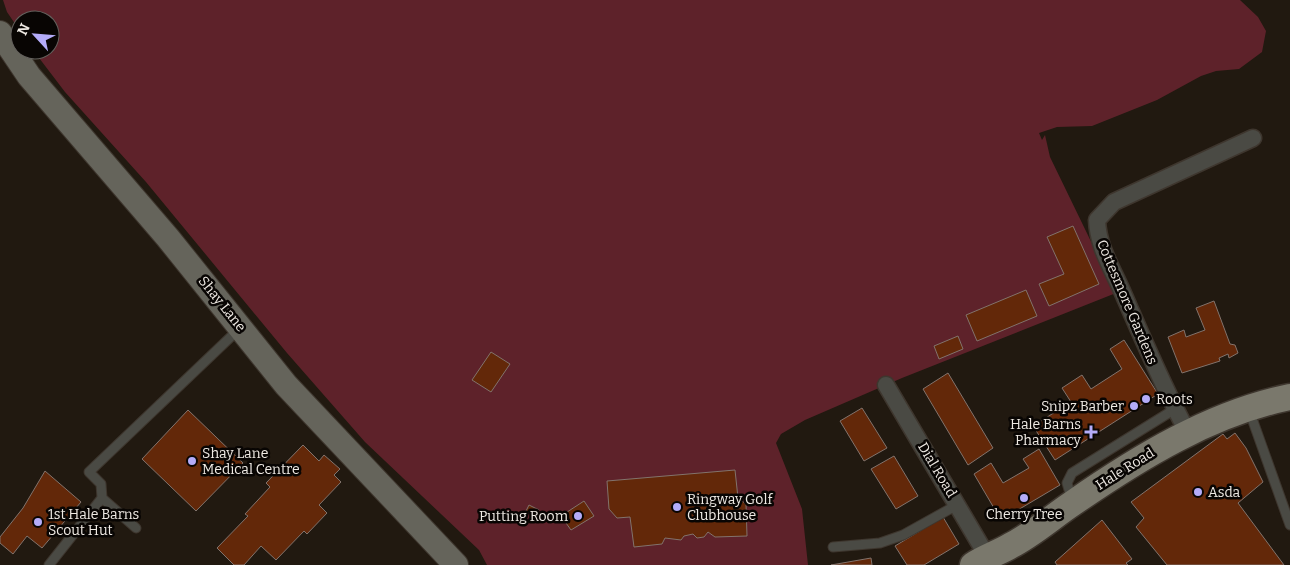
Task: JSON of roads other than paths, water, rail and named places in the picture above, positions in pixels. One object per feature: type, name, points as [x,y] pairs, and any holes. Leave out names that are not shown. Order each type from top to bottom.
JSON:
[{"type":"main road","name":"Hale Road","points":[[980,560],[1010,546],[1072,503],[1162,446],[1188,433],[1248,409],[1290,397]]},
{"type":"street","name":"Shay Lane","points":[[0,33],[29,76],[240,327],[286,385],[456,565]]},
{"type":"street","name":"Cottesmore Gardens","points":[[1188,433],[1175,409],[1106,258],[1098,234],[1097,220],[1114,202],[1253,138]]},
{"type":"street","name":"Dial Road","points":[[886,385],[957,505],[980,560]]},
{"type":"lane","points":[[49,565],[102,498],[101,484],[89,472],[240,327]]},
{"type":"lane","points":[[1072,503],[1066,483],[1072,473],[1175,409]]},
{"type":"lane","points":[[1248,409],[1290,525]]},
{"type":"lane","points":[[102,498],[136,528]]},
{"type":"lane","points":[[832,546],[880,543],[903,535],[957,505]]},
{"type":"place","name":"Roots","points":[[1146,399]]},
{"type":"place","name":"Snipz Barber","points":[[1134,406]]},
{"type":"place","name":"Hale Barns Pharmacy","points":[[1091,432]]},
{"type":"place","name":"Shay Lane Medical Centre","points":[[192,461]]},
{"type":"place","name":"Asda","points":[[1198,492]]},
{"type":"place","name":"Cherry Tree","points":[[1024,498]]},
{"type":"place","name":"Ringway Golf Clubhouse","points":[[677,507]]},
{"type":"place","name":"Putting Room","points":[[578,516]]},
{"type":"place","name":"1st Hale Barns Scout Hut","points":[[38,522]]}]
